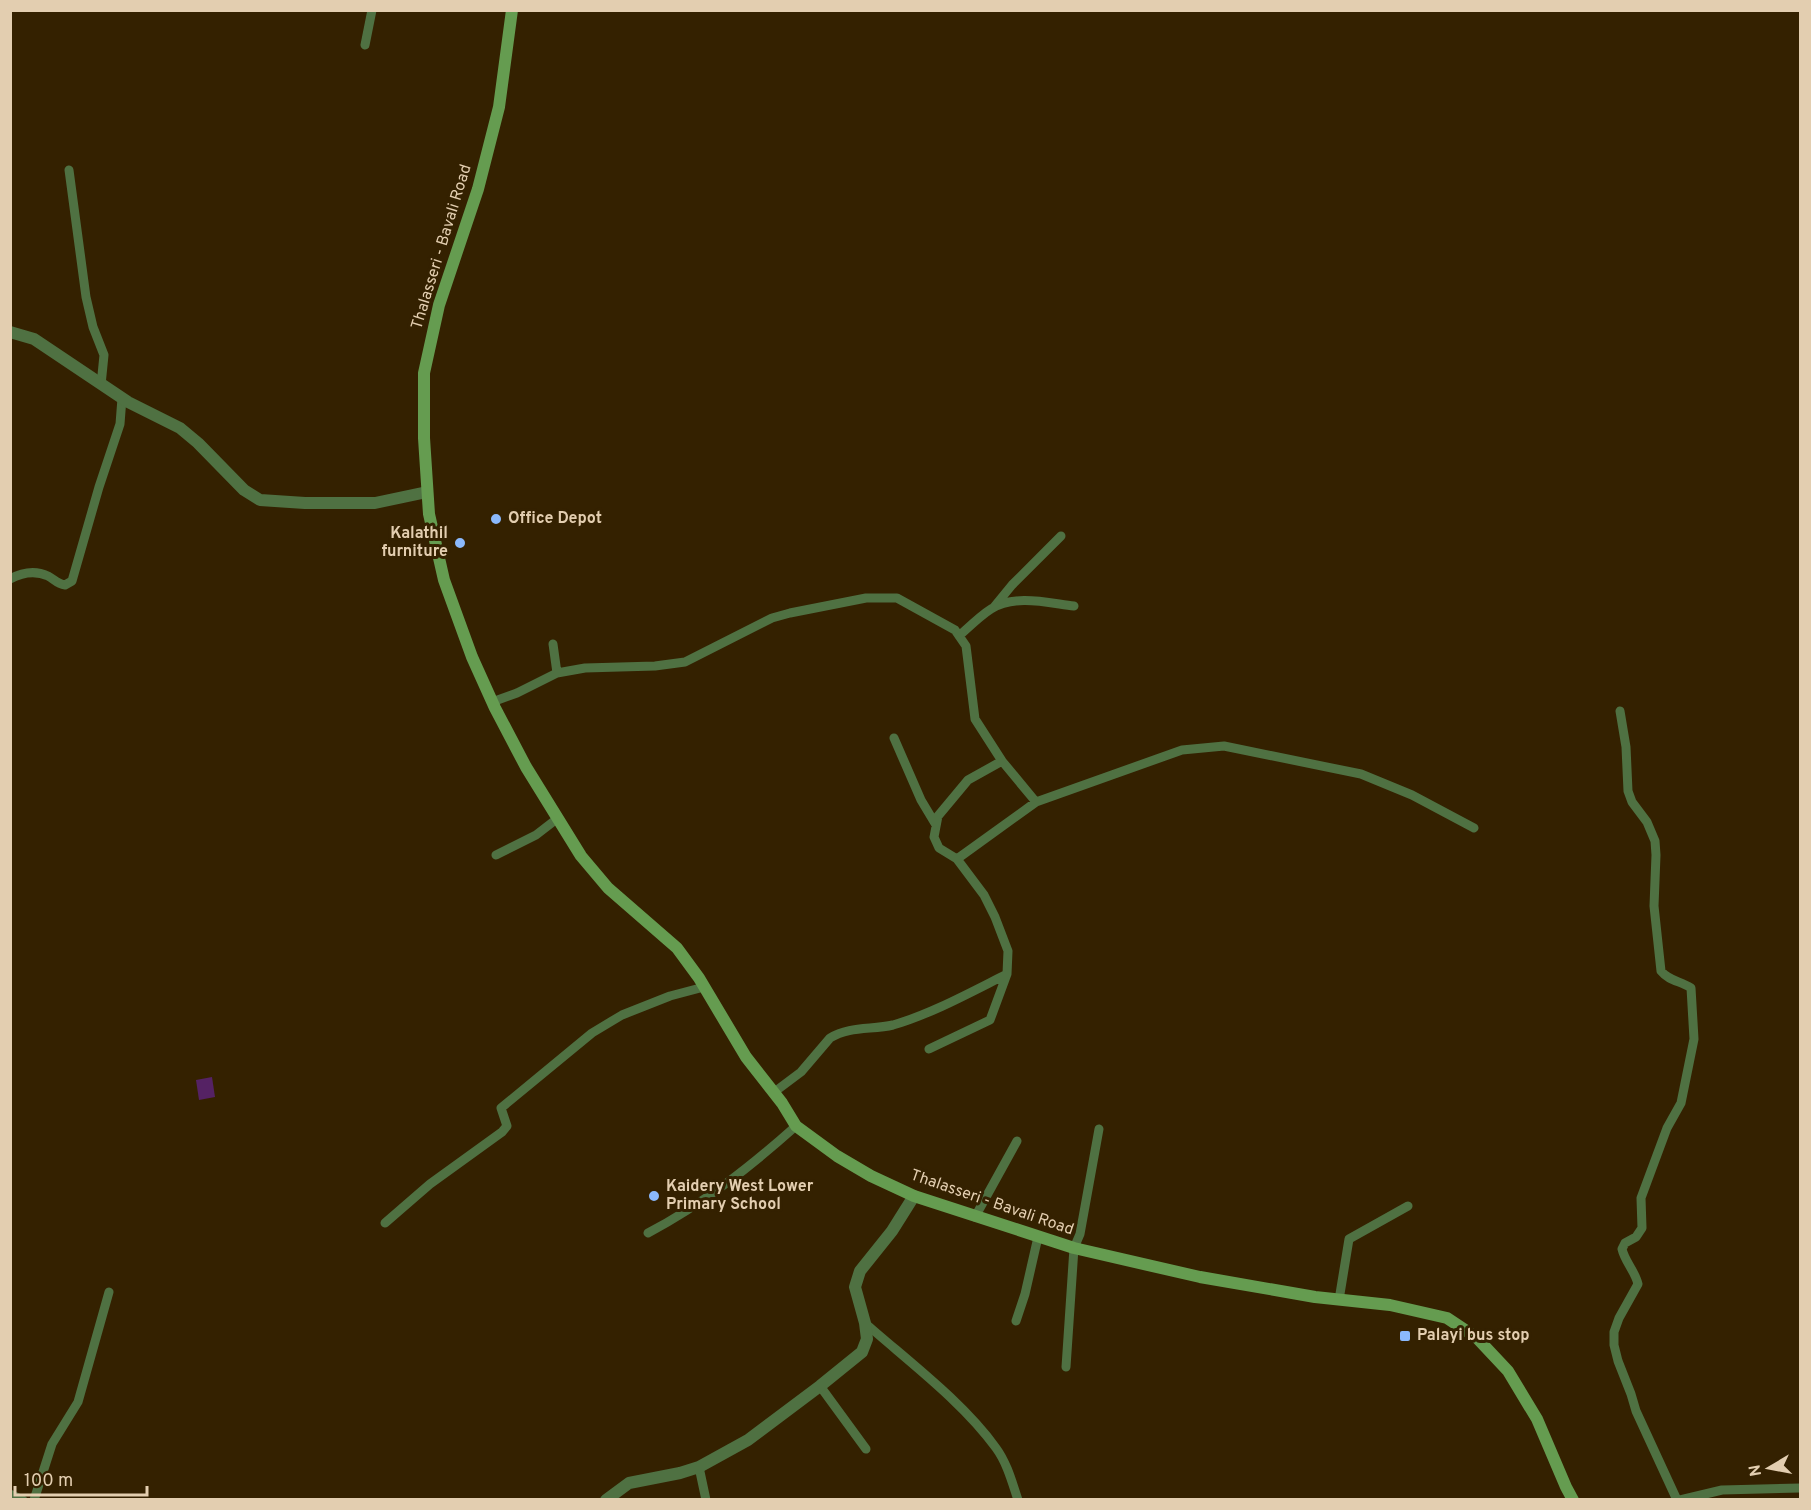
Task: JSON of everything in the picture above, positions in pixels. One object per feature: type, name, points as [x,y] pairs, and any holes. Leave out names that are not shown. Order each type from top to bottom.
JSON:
[{"type":"main road","name":"Thalasseri - Bavali Road","points":[[512,10],[496,116],[478,189],[439,305],[424,373],[427,492],[429,514],[444,580],[472,657],[492,702],[526,767],[581,856],[608,888],[676,948],[704,987],[746,1058],[796,1126],[837,1156],[871,1176],[914,1196],[1074,1248],[1200,1277],[1315,1298],[1390,1305],[1447,1318],[1477,1338],[1508,1371],[1537,1419],[1573,1500]]},
{"type":"street","points":[[365,45],[372,10]]},
{"type":"street","points":[[69,170],[86,297],[93,327],[104,355],[101,385]]},
{"type":"street","points":[[10,332],[34,339],[122,398],[180,429],[198,443],[244,490],[260,500],[304,503],[375,503],[427,492]]},
{"type":"street","points":[[10,579],[18,574],[34,571],[50,577],[58,584],[65,585],[72,581],[120,424],[122,398]]},
{"type":"street","points":[[959,636],[994,608],[1012,585],[1061,536]]},
{"type":"street","points":[[492,702],[517,693],[557,673],[585,668],[655,666],[685,662],[772,618],[866,598],[897,598],[955,630],[966,646],[975,718],[1002,761],[1036,802]]},
{"type":"street","points":[[994,608],[1023,600],[1074,606]]},
{"type":"street","points":[[553,644],[557,673]]},
{"type":"street","points":[[1620,711],[1626,747],[1628,791],[1632,802],[1647,822],[1655,841],[1654,906],[1661,971],[1665,976],[1679,980],[1691,988],[1694,1039],[1681,1103],[1667,1128],[1641,1198],[1642,1228],[1636,1237],[1625,1243],[1622,1249],[1624,1257],[1636,1274],[1638,1284],[1614,1332],[1618,1361],[1636,1411],[1679,1500],[1722,1490],[1800,1488]]},
{"type":"street","points":[[894,738],[921,800],[936,825]]},
{"type":"street","points":[[957,859],[1036,802],[1182,750],[1224,746],[1361,774],[1412,795],[1474,828]]},
{"type":"street","points":[[929,1049],[990,1020],[1007,974],[1008,951],[984,895],[957,859],[939,848],[934,837],[938,816],[968,780],[1002,761]]},
{"type":"street","points":[[496,855],[536,835],[558,818]]},
{"type":"street","points":[[773,1093],[801,1072],[836,1034],[895,1024],[949,1002],[1007,974]]},
{"type":"street","points":[[385,1223],[430,1184],[502,1132],[507,1126],[501,1108],[592,1033],[622,1015],[670,996],[704,987]]},
{"type":"street","points":[[648,1233],[685,1214],[758,1160],[796,1126]]},
{"type":"street","points":[[1066,1367],[1074,1248],[1080,1234],[1099,1129]]},
{"type":"street","points":[[975,1217],[1017,1141]]},
{"type":"street","points":[[606,1500],[629,1482],[680,1473],[699,1467],[748,1440],[862,1352],[867,1339],[855,1287],[860,1271],[892,1231],[914,1196]]},
{"type":"street","points":[[1339,1300],[1349,1239],[1408,1206]]},
{"type":"street","points":[[1016,1321],[1038,1237]]},
{"type":"street","points":[[34,1500],[52,1444],[78,1402],[109,1292]]},
{"type":"street","points":[[865,1323],[972,1419],[997,1449],[1010,1473],[1017,1500]]},
{"type":"street","points":[[820,1386],[866,1449]]},
{"type":"street","points":[[699,1467],[706,1500]]},
{"type":"street","points":[[10,1494],[22,1500]]},
{"type":"shaded area","points":[[212,1077],[215,1097],[199,1100],[196,1080]]},
{"type":"place","name":"Office Depot","points":[[496,519]]},
{"type":"place","name":"Kalathil furniture","points":[[460,543]]},
{"type":"place","name":"Kaidery West Lower Primary School","points":[[654,1196]]},
{"type":"place","name":"Palayi bus stop","points":[[1405,1336]]}]
